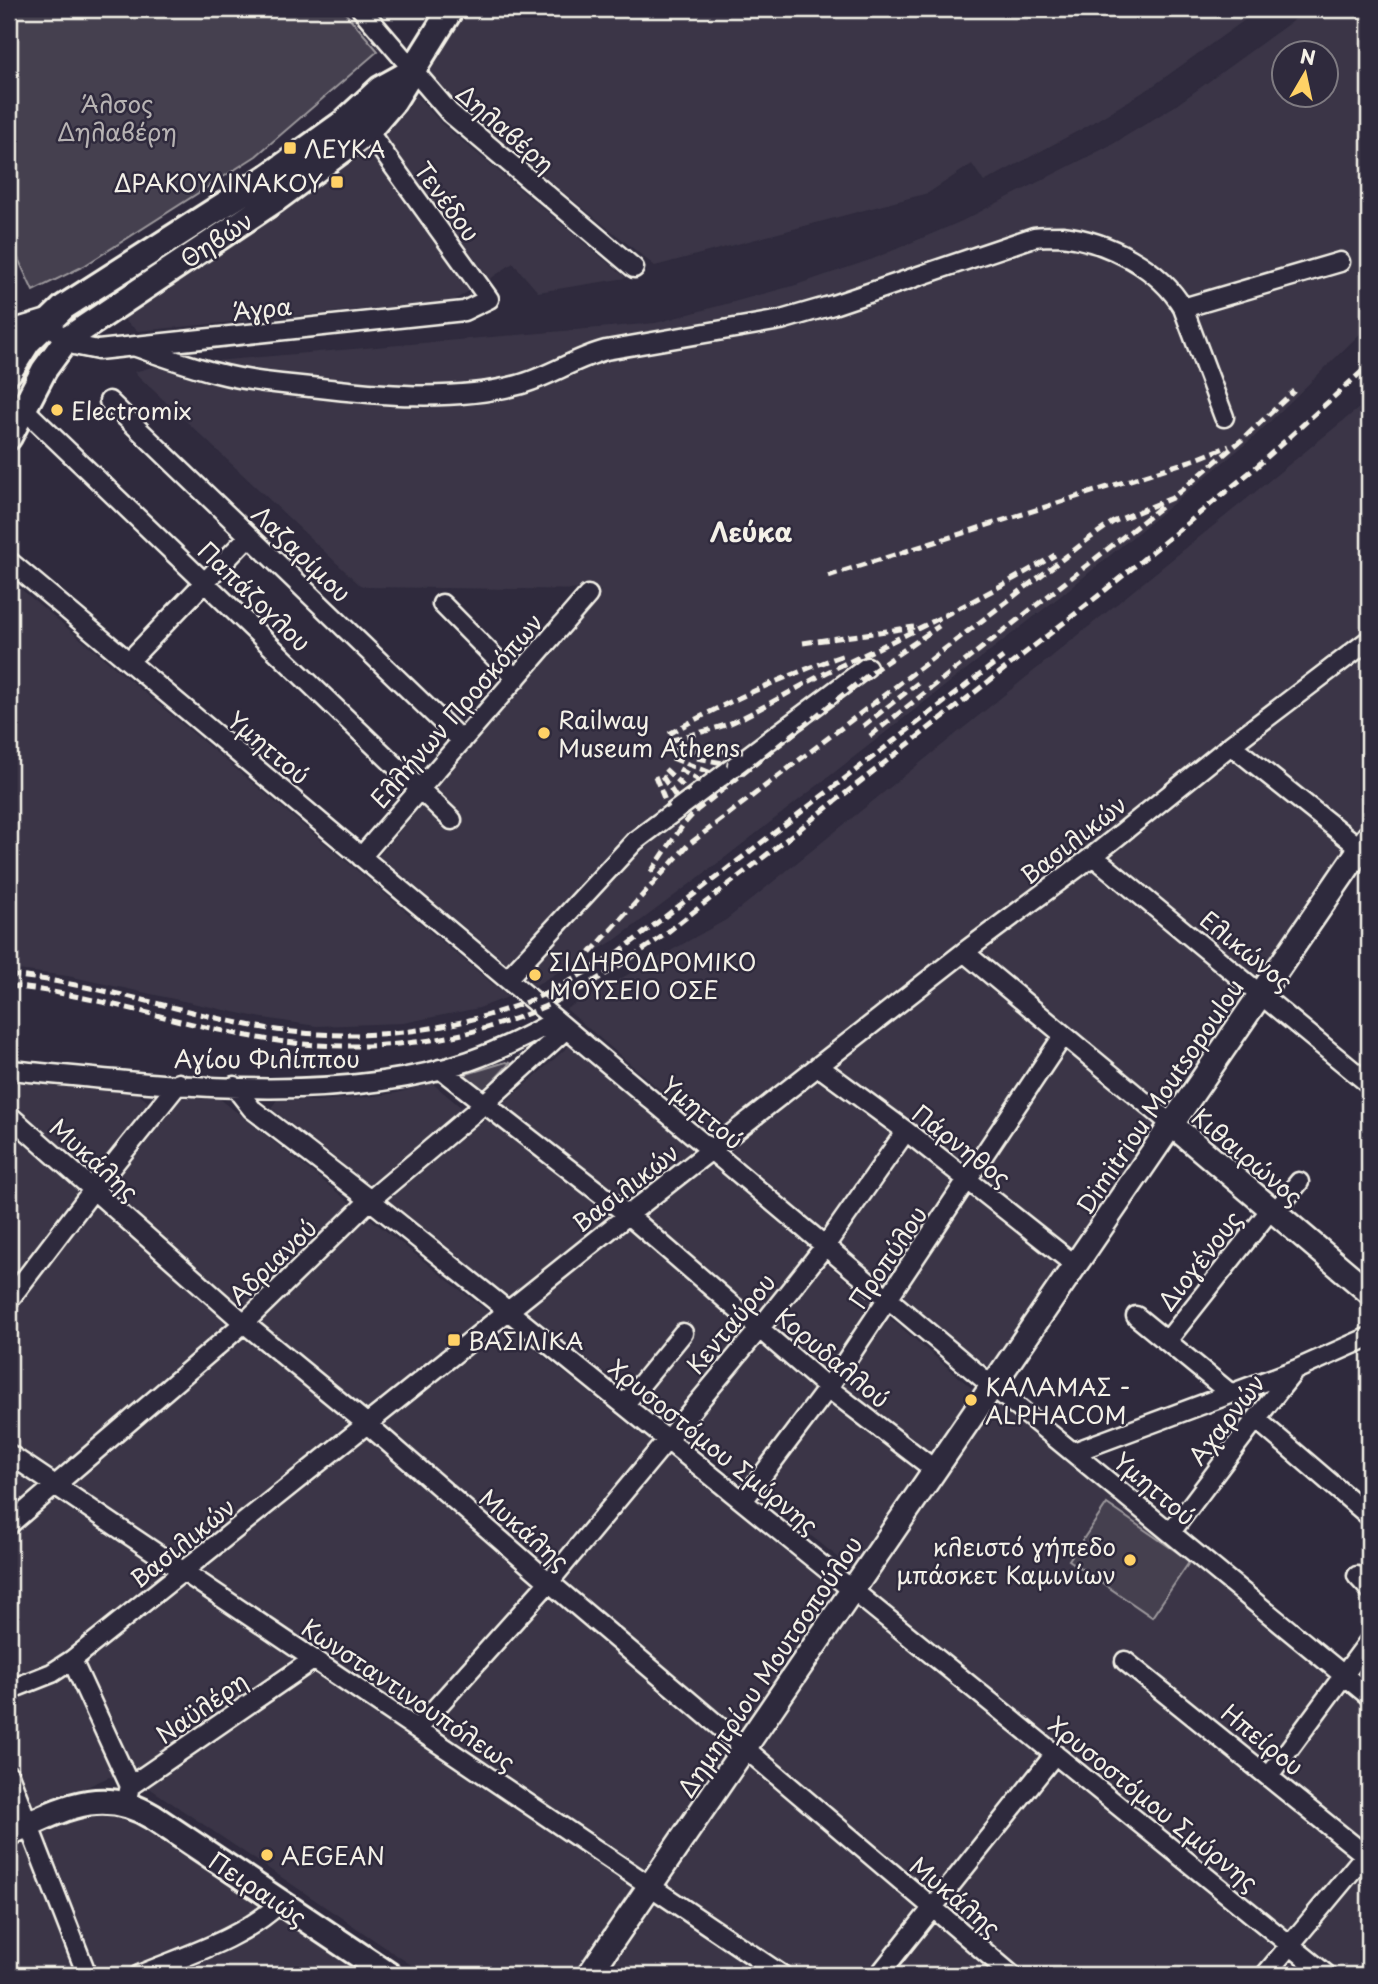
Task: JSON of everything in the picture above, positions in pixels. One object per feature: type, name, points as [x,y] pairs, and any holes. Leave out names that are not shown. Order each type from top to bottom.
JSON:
[{"type":"main road","name":"Θηβών","points":[[9,437],[53,356],[66,340],[275,200],[368,131],[393,102],[451,9]]},
{"type":"main road","name":"Θηβών","points":[[9,369],[28,342],[64,307],[269,176],[343,123],[380,89],[412,71]]},
{"type":"main road","points":[[18,1828],[88,1802],[128,1794]]},
{"type":"main road","name":"Πειραιώς","points":[[128,1794],[153,1816],[389,1975]]},
{"type":"street","name":"Δηλαβέρη","points":[[361,9],[450,113],[634,268]]},
{"type":"street","name":"Τενέδου","points":[[368,131],[489,299]]},
{"type":"street","points":[[136,347],[219,373],[288,385],[394,394],[490,391],[544,377],[586,355],[606,349],[780,320],[833,305],[1034,237],[1063,236],[1122,254],[1160,279],[1175,295],[1224,417]]},
{"type":"street","points":[[1182,308],[1340,262]]},
{"type":"street","name":"Άγρα","points":[[46,322],[66,340],[89,349],[136,347],[464,311],[489,299]]},
{"type":"street","points":[[9,333],[46,322]]},
{"type":"street","points":[[9,369],[35,387]]},
{"type":"street","name":"Λαζαρίμου","points":[[109,401],[462,741]]},
{"type":"street","name":"Παπάζογλου","points":[[24,409],[452,820]]},
{"type":"street","points":[[129,662],[249,537]]},
{"type":"street","name":"Υμηττού","points":[[9,561],[888,1300],[1369,1696]]},
{"type":"street","name":"Ελλήνων Προσκόπων","points":[[361,857],[588,596]]},
{"type":"street","points":[[442,604],[516,679]]},
{"type":"street","name":"Βασιλικών","points":[[9,1690],[52,1673],[72,1660],[185,1572],[507,1310],[964,952],[1093,856],[1369,641]]},
{"type":"street","points":[[507,979],[635,841],[867,667]]},
{"type":"street","points":[[1231,746],[1367,847]]},
{"type":"street","name":"Dimitriou Moutsopoulou","points":[[992,1386],[1261,993],[1367,847]]},
{"type":"street","name":"Ελικώνος","points":[[1093,856],[1369,1084]]},
{"type":"street","name":"Κιθαιρώνος","points":[[964,952],[1367,1287]]},
{"type":"street","name":"Αγίου Φιλίππου","points":[[9,1070],[234,1086],[335,1086],[397,1079],[440,1069],[500,1049],[561,1024]]},
{"type":"street","name":"Αδριανού","points":[[9,1525],[244,1323],[370,1200],[484,1104],[561,1024]]},
{"type":"street","name":"Προπύλου","points":[[743,1502],[828,1388],[1063,1036]]},
{"type":"street","name":"Πάρνηθος","points":[[818,1066],[906,1131],[1075,1265]]},
{"type":"street","name":"Κορυδαλλού","points":[[440,1069],[628,1215],[828,1388],[935,1470]]},
{"type":"street","points":[[9,1300],[179,1083]]},
{"type":"street","name":"Χρυσοστόμου Σμύρνης","points":[[234,1086],[252,1109],[370,1200],[666,1438],[1327,1975]]},
{"type":"street","name":"Μυκάλης","points":[[9,1115],[244,1323],[367,1424],[1012,1975]]},
{"type":"street","name":"Κενταύρου","points":[[417,1729],[549,1582],[760,1328],[825,1246],[906,1131]]},
{"type":"street","name":"Διογένους","points":[[1167,1341],[1298,1182]]},
{"type":"street","points":[[1136,1316],[1231,1394]]},
{"type":"street","points":[[624,1405],[683,1333]]},
{"type":"street","points":[[1074,1452],[1295,1370],[1369,1337]]},
{"type":"street","name":"Αχαρνών","points":[[1171,1532],[1295,1370]]},
{"type":"street","name":"Δημητρίου Μουτσοπούλου","points":[[589,1975],[992,1386]]},
{"type":"street","points":[[1255,1419],[1369,1516]]},
{"type":"street","name":"Κωνσταντινουπόλεως","points":[[9,1454],[782,1975]]},
{"type":"street","points":[[1270,1775],[1369,1641]]},
{"type":"street","name":"Ναϋλέρη","points":[[128,1794],[314,1659]]},
{"type":"street","points":[[72,1660],[128,1794]]},
{"type":"street","name":"Ηπείρου","points":[[1125,1661],[1368,1854]]},
{"type":"street","points":[[879,1975],[1055,1754]]},
{"type":"street","points":[[9,1775],[18,1828],[87,1975]]},
{"type":"street","points":[[1265,1975],[1368,1854]]},
{"type":"street","points":[[139,1975],[236,1934],[262,1920],[280,1903]]},
{"type":"shaded area","points":[[470,9],[1260,9],[1150,88],[984,182],[972,164],[928,193],[655,266],[460,109],[428,74],[450,33]]},
{"type":"shaded area","points":[[1309,9],[1369,9],[1369,325],[1254,437],[1063,594],[615,940],[534,986],[379,856],[601,590],[360,585],[134,372],[156,366],[656,323],[796,285],[873,259],[962,221],[1113,144],[1175,106]]},
{"type":"shaded area","points":[[416,95],[442,124],[626,278],[538,292],[513,263],[490,279],[383,136],[406,111]]},
{"type":"shaded area","points":[[367,150],[469,291],[453,301],[138,331],[126,322],[123,316],[320,186]]},
{"type":"shaded area","points":[[1369,400],[1369,626],[1352,639],[1369,655],[1369,818],[988,1371],[566,1009],[726,920]]},
{"type":"shaded area","points":[[9,579],[508,997],[479,1008],[403,1023],[316,1026],[257,1017],[68,976],[9,969]]},
{"type":"shaded area","points":[[571,1044],[975,1391],[853,1569],[271,1108],[277,1100],[318,1101],[367,1097],[397,1093],[432,1083],[481,1124]]},
{"type":"shaded area","points":[[9,1076],[133,1089],[148,1102],[9,1281]]},
{"type":"shaded area","points":[[176,1097],[220,1099],[836,1589],[576,1975],[426,1975],[148,1787],[109,1777],[32,1811],[9,1751],[9,1315]]},
{"type":"shaded area","points":[[994,1399],[1214,1573],[1369,1704],[1369,1975],[602,1975]]},
{"type":"shaded area","points":[[95,1810],[134,1820],[363,1975],[9,1975],[9,1841]]},
{"type":"green space","name":"Άλσος Δηλαβέρη","points":[[9,9],[342,9],[378,51],[256,156],[84,266],[33,291],[9,239]]},
{"type":"green space","points":[[510,1063],[482,1093],[460,1076]]},
{"type":"green space","name":"κλειστό γήπεδο μπάσκετ Καμινίων","points":[[1107,1504],[1190,1561],[1152,1617],[1069,1560]]},
{"type":"railway","points":[[9,986],[100,1001],[248,1036],[322,1045],[397,1044],[434,1039],[507,1021],[557,1001],[602,976],[660,938],[1098,596],[1255,468],[1369,365]]},
{"type":"railway","points":[[590,953],[688,845],[1090,538],[1113,522],[1172,498],[1244,438],[1294,391]]},
{"type":"railway","points":[[828,576],[1199,458],[1229,446]]},
{"type":"railway","points":[[870,736],[1161,507]]},
{"type":"railway","points":[[672,740],[733,722],[977,599],[1055,555]]},
{"type":"railway","points":[[651,872],[683,825],[697,810],[873,671],[939,626]]},
{"type":"railway","points":[[803,643],[914,627]]},
{"type":"railway","points":[[669,734],[755,691],[844,655]]},
{"type":"railway","points":[[9,975],[99,990],[248,1025],[319,1034],[355,1035],[427,1029],[497,1012],[554,989],[619,952],[1003,657]]},
{"type":"railway","points":[[863,726],[918,683]]},
{"type":"railway","points":[[673,750],[744,752]]},
{"type":"railway","points":[[672,758],[714,774]]},
{"type":"railway","points":[[697,758],[728,764]]},
{"type":"railway","points":[[665,769],[689,792]]},
{"type":"railway","points":[[679,769],[702,782]]},
{"type":"railway","points":[[655,776],[668,808]]},
{"type":"railway","points":[[662,776],[678,800]]},
{"type":"place","name":"ΛΕΥΚΑ","points":[[290,148]]},
{"type":"place","name":"ΔΡΑΚΟΥΛΙΝΑΚΟΥ","points":[[337,182]]},
{"type":"place","name":"Electromix","points":[[57,410]]},
{"type":"place","name":"Railway Museum Athens","points":[[544,733]]},
{"type":"place","name":"ΣΙΔΗΡΟΔΡΟΜΙΚΟ ΜΟΥΣΕΙΟ ΟΣΕ","points":[[535,975]]},
{"type":"place","name":"ΒΑΣΙΛΙΚΑ","points":[[454,1340]]},
{"type":"place","name":"ΚΑΛΑΜΑΣ - ALPHACOM","points":[[971,1400]]},
{"type":"place","name":"κλειστό γήπεδο μπάσκετ Καμινίων","points":[[1130,1560]]},
{"type":"place","name":"AEGEAN","points":[[267,1855]]},
{"type":"district","name":"Λεύκα","points":[[751,531]]}]
